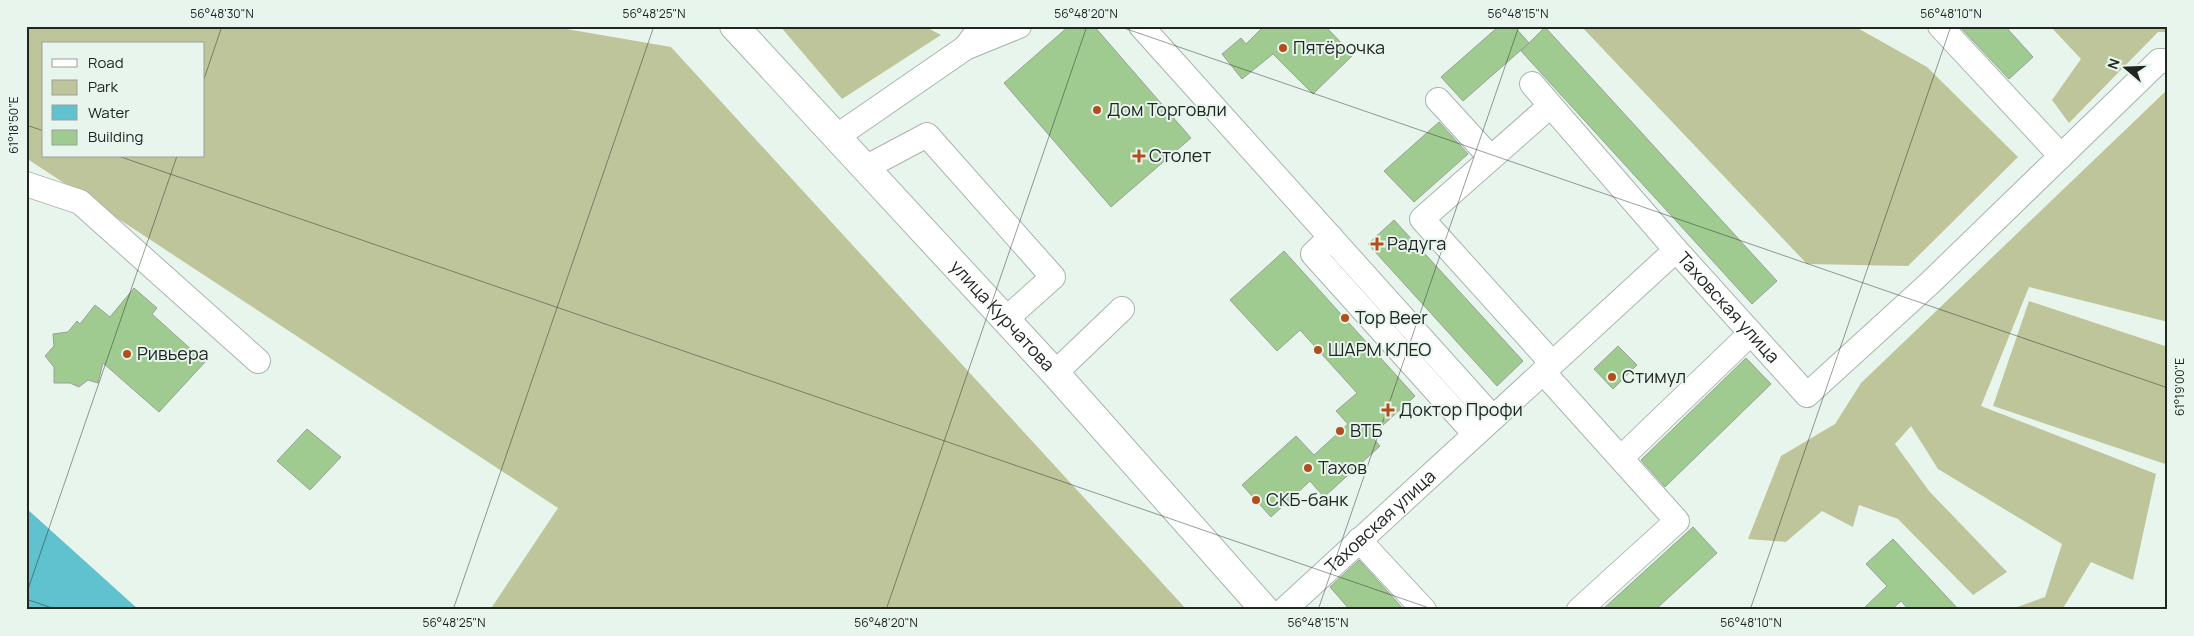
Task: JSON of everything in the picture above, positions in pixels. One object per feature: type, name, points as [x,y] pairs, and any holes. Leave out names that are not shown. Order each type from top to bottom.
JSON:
[{"type":"main road","name":"улица Курчатова","points":[[734,26],[1055,373],[1266,610]]},
{"type":"street","points":[[965,48],[982,26]]},
{"type":"street","points":[[836,137],[965,48],[1019,26]]},
{"type":"street","points":[[1141,26],[1492,418]]},
{"type":"street","points":[[1940,26],[2061,156]]},
{"type":"street","name":"Таховская улица","points":[[1284,610],[1676,250],[1807,395],[1931,282],[2159,61],[2168,61]]},
{"type":"street","points":[[1532,84],[1676,250]]},
{"type":"street","points":[[1438,100],[1491,158]]},
{"type":"street","points":[[1550,106],[1422,219],[1547,367],[1620,458],[1677,521],[1579,610]]},
{"type":"street","points":[[865,168],[927,135],[1053,277],[1004,320]]},
{"type":"street","points":[[26,184],[80,202],[258,360]]},
{"type":"street","points":[[1330,236],[1313,254],[1475,434]]},
{"type":"street","points":[[1055,373],[1122,309]]},
{"type":"street","points":[[1620,458],[1751,334]]},
{"type":"street","points":[[1359,540],[1424,610]]},
{"type":"green space","points":[[26,26],[549,26],[671,47],[1187,610],[490,610],[558,508],[26,158]]},
{"type":"green space","points":[[780,26],[924,26],[941,35],[842,99]]},
{"type":"green space","points":[[1581,26],[1854,26],[1927,67],[2018,157],[1908,266],[1807,264]]},
{"type":"green space","points":[[2050,26],[2168,26],[2168,32],[2158,32],[2069,123],[2052,100],[2081,59]]},
{"type":"green space","points":[[2168,89],[2168,322],[2029,287],[1981,406],[2156,474],[2133,580],[2091,562],[2062,610],[2009,610],[2045,597],[2062,544],[1938,469],[1911,426],[1895,444],[1929,491],[2007,572],[1973,595],[1898,519],[1859,505],[1853,527],[1822,511],[1786,542],[1748,539],[1781,456],[1835,424],[1861,383]]},
{"type":"green space","points":[[2029,301],[2168,347],[2168,465],[1993,406]]},
{"type":"water","points":[[26,508],[139,610],[26,610]]},
{"type":"building","name":"Дом Торговли","points":[[1069,26],[1094,26],[1191,138],[1111,207],[1004,83]]},
{"type":"building","points":[[1264,26],[1325,26],[1353,55],[1313,94],[1273,54],[1242,79],[1222,54],[1241,38],[1246,44]]},
{"type":"building","points":[[1499,26],[1514,26],[1529,43],[1463,101],[1441,77]]},
{"type":"building","points":[[1959,26],[2005,26],[2033,57],[2009,79]]},
{"type":"building","points":[[1545,27],[1777,281],[1752,304],[1521,51]]},
{"type":"building","points":[[1439,122],[1468,154],[1414,202],[1384,171]]},
{"type":"building","points":[[1394,220],[1523,361],[1497,386],[1368,244]]},
{"type":"building","points":[[1284,251],[1415,396],[1371,436],[1380,446],[1324,497],[1310,481],[1271,517],[1242,485],[1296,436],[1314,455],[1348,424],[1336,411],[1357,393],[1300,330],[1277,351],[1230,300]]},
{"type":"building","points":[[134,288],[157,308],[152,314],[205,362],[159,412],[103,363],[98,383],[88,380],[79,387],[70,383],[54,383],[54,367],[45,356],[54,346],[53,334],[68,332],[77,321],[80,324],[95,305],[110,317]]},
{"type":"building","points":[[1618,346],[1637,365],[1613,389],[1594,369]]},
{"type":"building","points":[[1746,358],[1771,384],[1665,487],[1641,460]]},
{"type":"building","points":[[307,429],[341,457],[310,490],[277,461]]},
{"type":"building","points":[[1693,527],[1717,553],[1655,610],[1602,610]]},
{"type":"building","points":[[1893,539],[1959,610],[1909,610],[1901,601],[1891,610],[1862,610],[1887,586],[1866,564]]},
{"type":"building","points":[[1359,560],[1404,610],[1350,610],[1330,587]]},
{"type":"place","name":"Пятёрочка","points":[[1283,48]]},
{"type":"place","name":"Дом Торговли","points":[[1097,110]]},
{"type":"place","name":"Столет","points":[[1139,156]]},
{"type":"place","name":"Радуга","points":[[1377,244]]},
{"type":"place","name":"Top Beer","points":[[1345,318]]},
{"type":"place","name":"ШАРМ КЛЕО","points":[[1318,350]]},
{"type":"place","name":"Ривьера","points":[[127,354]]},
{"type":"place","name":"Стимул","points":[[1612,377]]},
{"type":"place","name":"Доктор Профи","points":[[1388,410]]},
{"type":"place","name":"ВТБ","points":[[1340,431]]},
{"type":"place","name":"Тахов","points":[[1308,468]]},
{"type":"place","name":"СКБ-банк","points":[[1256,500]]}]
